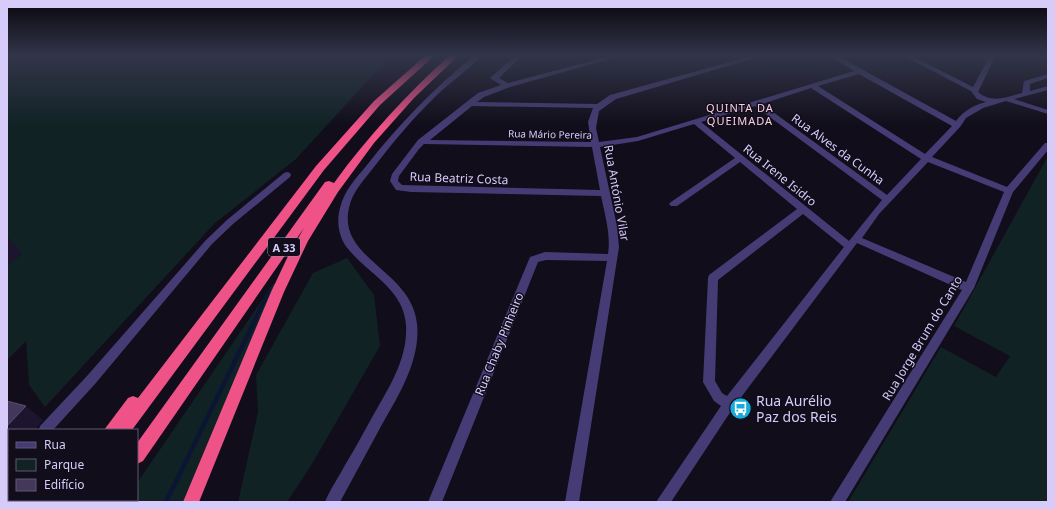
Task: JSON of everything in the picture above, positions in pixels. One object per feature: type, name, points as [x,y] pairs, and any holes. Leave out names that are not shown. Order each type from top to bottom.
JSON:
[{"type":"highway","name":"A 33","points":[[124,429],[320,168],[358,124],[403,79]]},
{"type":"highway","name":"A 33","points":[[138,455],[316,201],[347,160],[406,94],[423,79]]},
{"type":"highway","points":[[191,502],[276,297],[302,242],[337,186],[379,131],[429,79]]},
{"type":"highway","points":[[113,429],[261,245]]},
{"type":"street","points":[[332,502],[402,374],[411,348],[412,337],[412,323],[403,297],[393,284],[358,254],[348,240],[343,223],[346,203],[355,186],[403,125],[438,89],[450,79]]},
{"type":"street","points":[[495,79],[507,85]]},
{"type":"street","name":"Rua Beatriz Costa","points":[[531,79],[507,85],[481,95],[416,147],[395,176],[394,181],[399,188],[411,190],[605,193]]},
{"type":"street","points":[[469,104],[598,106],[621,94],[676,79]]},
{"type":"street","name":"Rua Mário Pereira","points":[[422,142],[596,145],[638,140],[695,121],[835,79]]},
{"type":"street","points":[[874,79],[957,124]]},
{"type":"street","points":[[952,79],[974,90],[976,95],[992,102]]},
{"type":"street","points":[[974,90],[980,79]]},
{"type":"street","points":[[1026,93],[1027,83],[1040,79]]},
{"type":"street","points":[[812,86],[926,158],[1009,191]]},
{"type":"street","points":[[663,502],[729,404],[853,243],[888,200],[963,116],[969,111],[992,102],[1048,88]]},
{"type":"street","points":[[1005,99],[1048,112]]},
{"type":"street","name":"Rua Alves da Cunha","points":[[756,103],[888,200]]},
{"type":"street","name":"Rua António Vilar","points":[[572,502],[614,238],[592,122],[595,110],[598,106]]},
{"type":"street","name":"Rua Irene Isidro","points":[[695,121],[803,209],[853,243],[969,288]]},
{"type":"street","name":"Rua Jorge Brum do Canto","points":[[836,502],[969,288],[1009,191],[1048,144]]},
{"type":"street","points":[[674,204],[741,158]]},
{"type":"street","points":[[46,429],[91,380],[209,242],[230,222],[287,175]]},
{"type":"street","points":[[729,404],[718,397],[710,382],[713,278],[803,209]]},
{"type":"street","name":"Rua Chaby Pinheiro","points":[[435,502],[534,260],[545,256],[612,258]]},
{"type":"green space","points":[[7,79],[369,79],[296,159],[214,224],[45,407],[29,385],[26,341],[7,360],[7,266],[22,253],[7,248]]},
{"type":"green space","points":[[1048,156],[1048,502],[848,502],[941,347],[996,377],[1010,356],[954,326]]},
{"type":"green space","points":[[347,258],[374,295],[380,346],[312,464],[287,502],[238,502],[258,412],[256,375],[313,273]]},
{"type":"green space","points":[[273,284],[276,284],[184,502],[124,502],[138,501],[138,482]]},
{"type":"building","points":[[7,401],[26,406],[7,426]]},
{"type":"waterway","points":[[255,319],[269,291]]},
{"type":"waterway","points":[[166,502],[256,318]]},
{"type":"place","name":"Rua Aurélio Paz dos Reis","points":[[741,408]]},
{"type":"district","name":"QUINTA DA QUEIMADA","points":[[740,113]]}]
